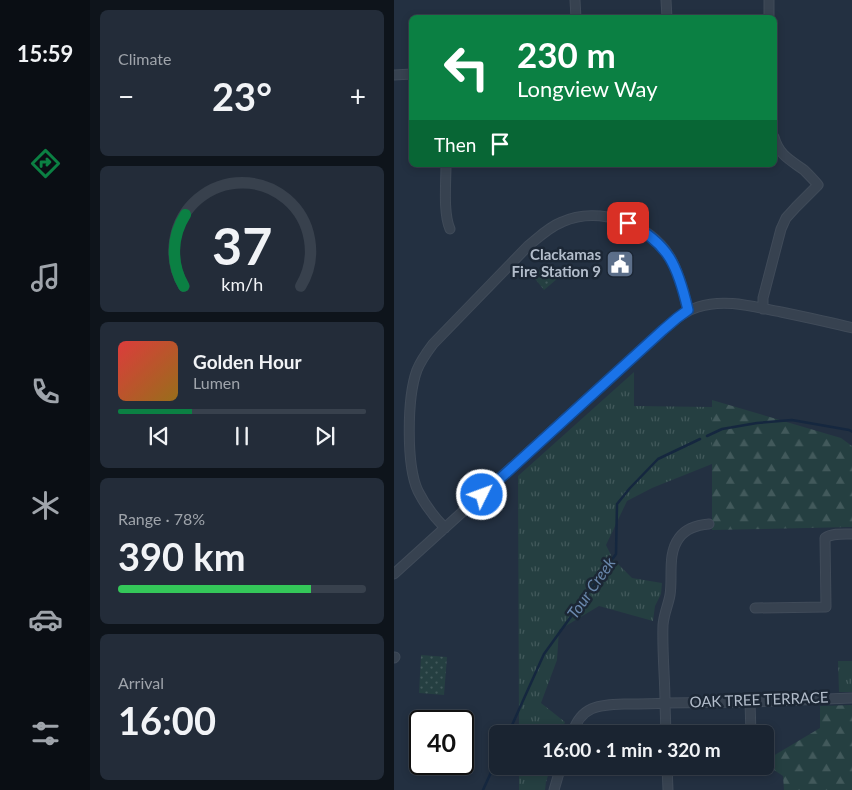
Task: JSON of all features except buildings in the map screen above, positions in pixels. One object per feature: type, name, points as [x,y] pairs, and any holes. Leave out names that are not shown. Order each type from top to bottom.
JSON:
[{"type":"street","points":[[575,0],[576,15]]},
{"type":"street","points":[[666,0],[667,15]]},
{"type":"street","points":[[769,0],[769,15]]},
{"type":"street","points":[[394,75],[409,74]]},
{"type":"street","points":[[763,309],[763,298],[781,229],[791,212],[818,185],[807,173],[782,154],[777,146]]},
{"type":"street","points":[[446,167],[447,215],[450,229]]},
{"type":"street","points":[[445,528],[429,509],[418,491],[412,469],[410,406],[417,371],[424,356],[433,344],[528,246],[554,226],[578,217],[604,216],[628,223],[652,238],[669,256],[679,277],[688,310]]},
{"type":"street","points":[[394,574],[663,330],[688,310],[704,305],[745,304],[852,328]]},
{"type":"street","points":[[666,725],[663,626],[664,612],[670,596],[673,550],[684,532],[709,524]]},
{"type":"street","points":[[755,608],[826,607],[824,540],[826,536],[852,534]]},
{"type":"street","name":"OAK TREE TERRACE","points":[[576,725],[579,718],[591,709],[602,705],[852,698]]},
{"type":"street","points":[[750,702],[751,725]]},
{"type":"street","points":[[554,790],[558,775]]},
{"type":"street","points":[[667,775],[668,790]]},
{"type":"green space","points":[[545,265],[557,279],[544,290],[532,275]]},
{"type":"green space","points":[[634,372],[634,406],[712,407],[712,464],[652,488],[627,501],[606,545],[613,559],[632,578],[662,583],[661,594],[655,606],[653,621],[599,606],[559,630],[557,660],[541,703],[565,722],[564,725],[519,725],[518,476]]},
{"type":"green space","points":[[712,400],[841,438],[852,446],[852,527],[712,530]]},
{"type":"green space","points":[[421,655],[447,657],[444,695],[419,693]]},
{"type":"green space","points":[[838,661],[852,661],[852,692],[839,692]]},
{"type":"green space","points":[[852,705],[852,790],[784,790],[783,776],[774,770],[774,755],[820,728],[820,706]]},
{"type":"green space","points":[[519,775],[548,775],[545,790],[519,790]]},
{"type":"waterway","name":"Tour Creek","points":[[707,436],[722,429],[792,420],[853,432]]},
{"type":"waterway","name":"Tour Creek","points":[[512,725],[544,654],[616,554],[617,504],[658,459],[700,439]]},
{"type":"waterway","name":"Tour Creek","points":[[483,790],[490,775]]},
{"type":"place","name":"Clackamas Fire Station 9","points":[[620,264]]},
{"type":"route","points":[[482,495],[663,330],[688,310],[679,277],[669,256],[652,238],[628,223]]}]
